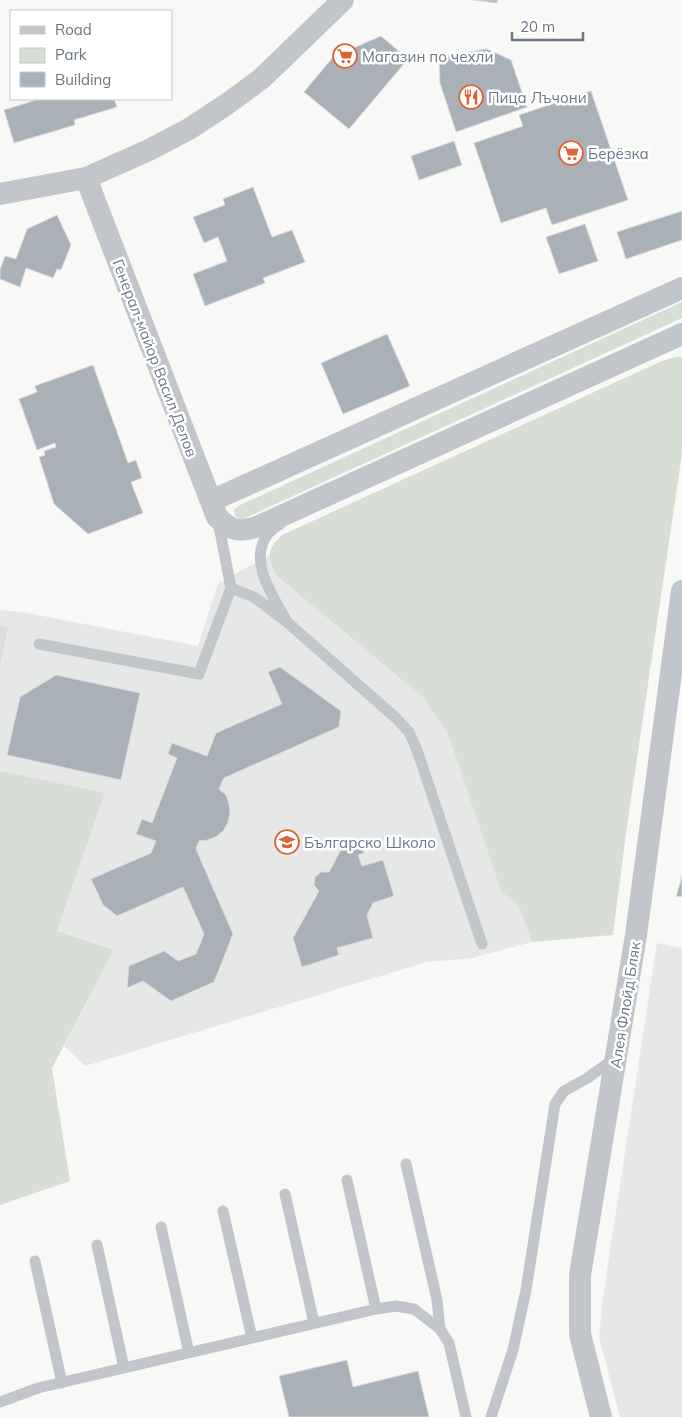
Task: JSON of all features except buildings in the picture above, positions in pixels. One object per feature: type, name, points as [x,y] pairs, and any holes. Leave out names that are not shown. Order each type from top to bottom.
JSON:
[{"type":"street","points":[[0,194],[86,178],[149,150],[189,129],[261,79],[343,0]]},
{"type":"street","name":"Генерал-майор Васил Делов","points":[[86,178],[221,516]]},
{"type":"street","points":[[221,516],[682,288]]},
{"type":"street","points":[[221,516],[245,530],[257,527],[677,339]]},
{"type":"street","name":"Алея Флойд Бляк","points":[[601,1417],[580,1334],[580,1275],[636,935],[682,591]]},
{"type":"lane","points":[[287,622],[270,591],[261,568],[261,550],[267,535],[293,511]]},
{"type":"lane","points":[[39,644],[199,674],[231,588],[221,516]]},
{"type":"lane","points":[[231,588],[254,596],[287,622],[396,718],[409,732],[417,750],[482,944]]},
{"type":"lane","points":[[491,1417],[513,1350],[526,1290],[555,1104],[564,1092],[616,1058]]},
{"type":"lane","points":[[406,1164],[437,1300],[440,1328]]},
{"type":"lane","points":[[347,1180],[376,1309]]},
{"type":"lane","points":[[285,1194],[314,1323]]},
{"type":"lane","points":[[223,1211],[252,1338]]},
{"type":"lane","points":[[161,1228],[189,1353]]},
{"type":"lane","points":[[97,1245],[124,1368]]},
{"type":"lane","points":[[35,1261],[62,1383]]},
{"type":"lane","points":[[0,1402],[38,1388],[314,1323],[396,1306],[414,1309],[440,1328],[449,1343],[466,1417]]},
{"type":"shaded area","name":"Българско Школо","points":[[270,555],[423,697],[448,734],[501,891],[519,907],[532,942],[472,958],[427,962],[85,1066],[64,1046],[114,950],[57,931],[105,794],[0,771],[0,610],[27,613],[198,646],[218,583]]},
{"type":"shaded area","points":[[657,943],[682,948],[682,1417],[620,1417],[599,1337],[604,1290]]},
{"type":"green space","points":[[682,302],[682,318],[245,518],[240,519],[235,516],[234,510],[238,506]]},
{"type":"green space","points":[[682,357],[682,454],[626,833],[613,935],[532,942],[519,907],[501,891],[448,734],[423,697],[277,576],[271,564],[270,554],[273,545],[282,535],[662,361]]},
{"type":"green space","points":[[0,626],[8,628],[0,664]]},
{"type":"green space","points":[[0,771],[105,793],[57,931],[114,950],[52,1068],[70,1181],[0,1205]]},
{"type":"place","name":"Магазин по чехли","points":[[345,56]]},
{"type":"place","name":"Пица Лъчони","points":[[471,97]]},
{"type":"place","name":"Берёзка","points":[[571,153]]},
{"type":"place","name":"Българско Школо","points":[[287,842]]}]
